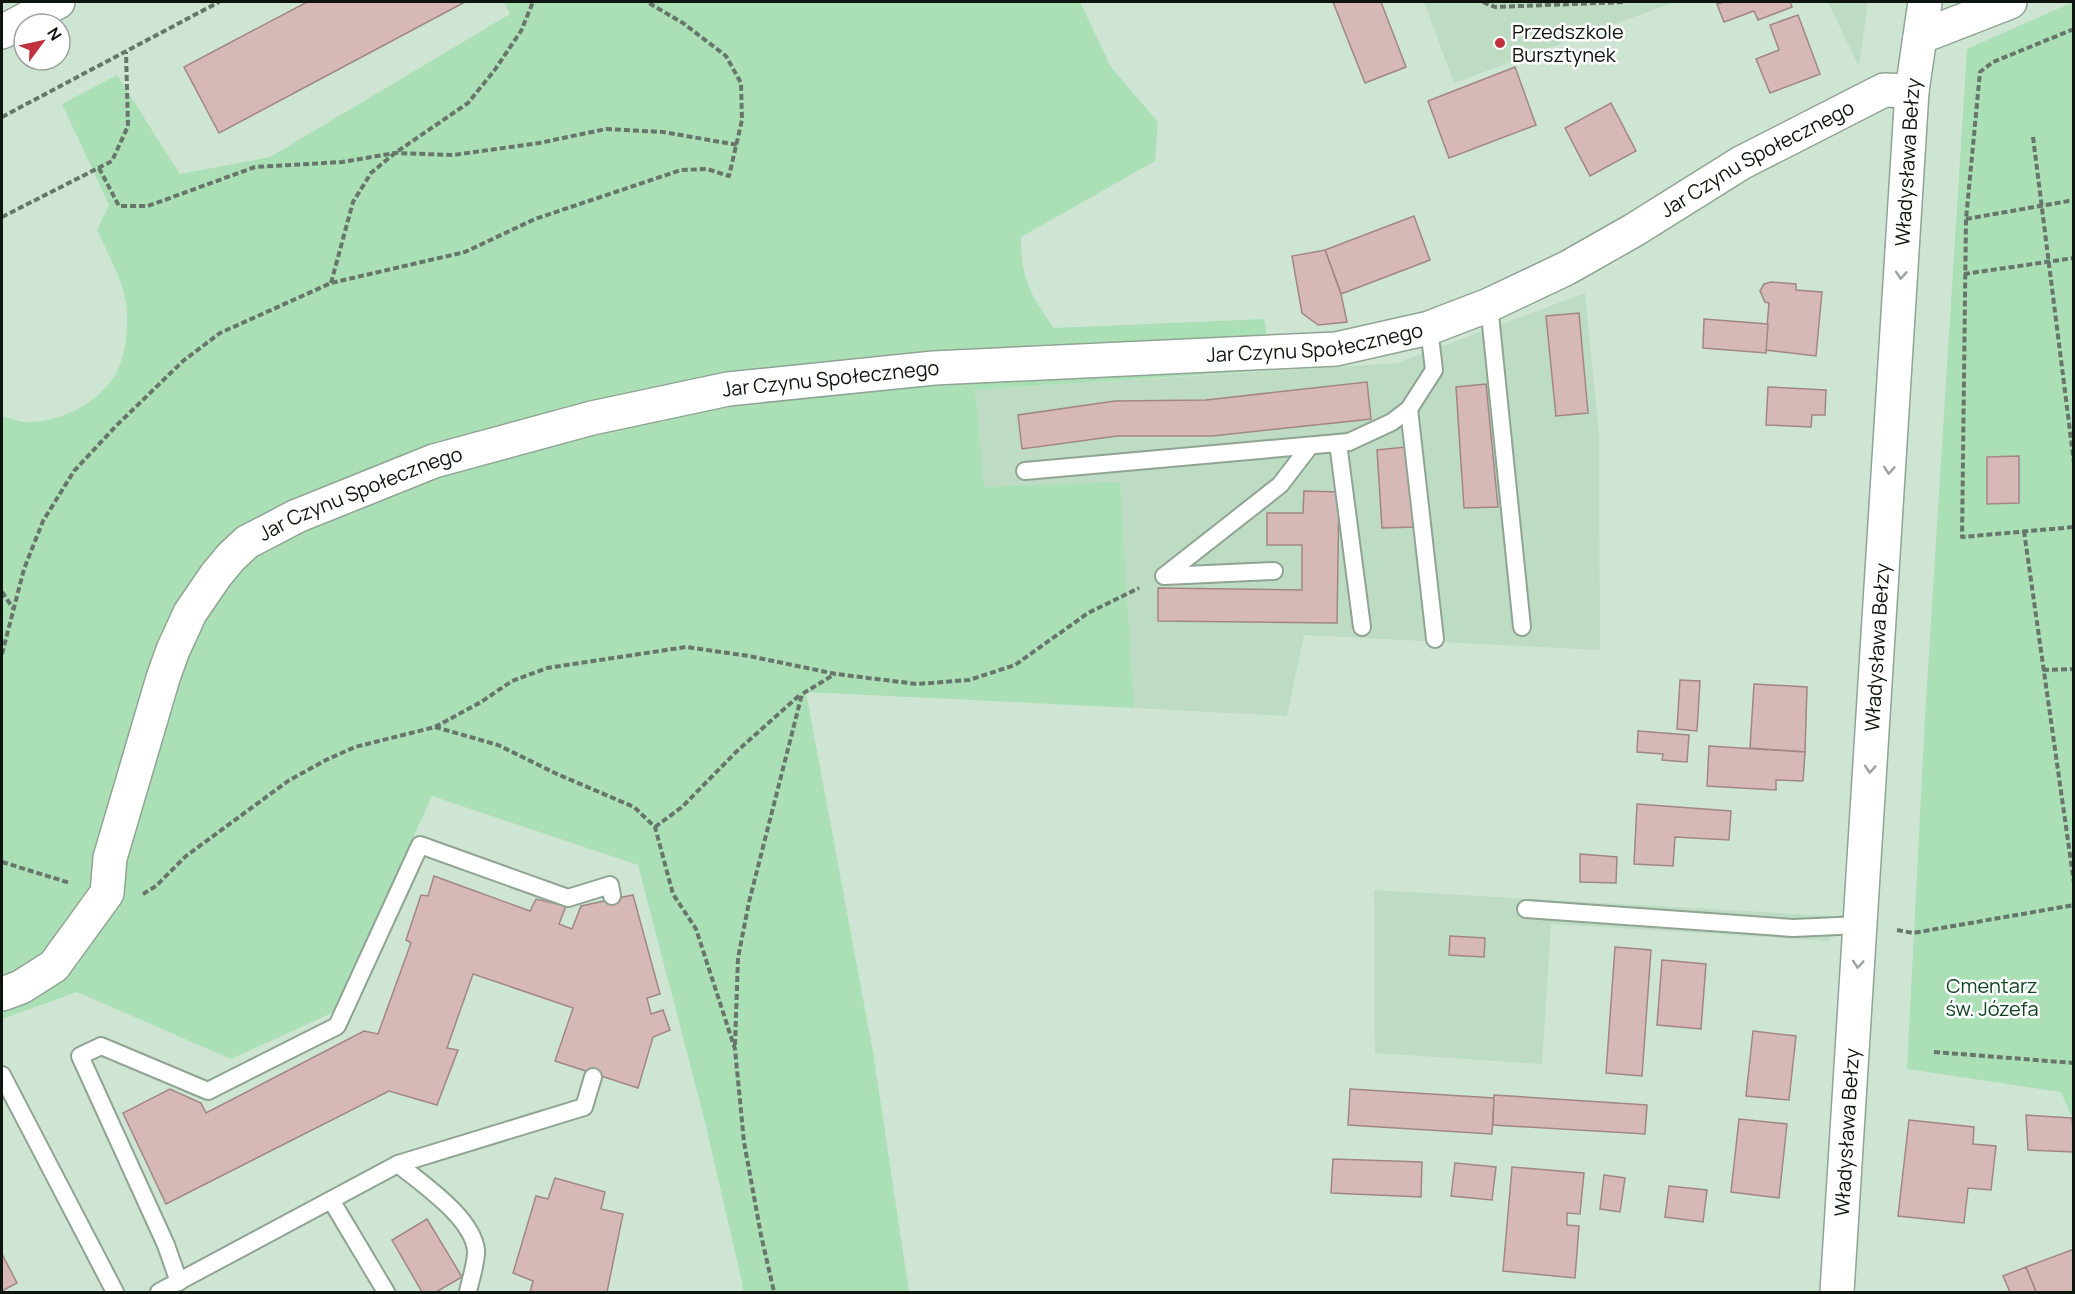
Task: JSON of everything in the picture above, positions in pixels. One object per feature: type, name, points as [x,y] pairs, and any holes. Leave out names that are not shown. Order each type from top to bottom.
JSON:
[{"type":"street","points":[[2,32],[58,2]]},
{"type":"street","name":"Władysława Bełzy","points":[[1837,1293],[1912,91],[1925,2]]},
{"type":"street","points":[[1920,37],[2010,2]]},
{"type":"street","name":"Jar Czynu Społecznego","points":[[107,893],[110,858],[163,678],[190,613],[216,575],[247,542],[297,516],[434,461],[592,418],[728,389],[934,368],[1336,349],[1429,328],[1489,305],[1567,268],[1634,230],[1741,163],[1884,90],[1912,91]]},
{"type":"street","points":[[2,994],[21,987],[54,966],[107,893]]},
{"type":"lane","points":[[1489,305],[1522,627]]},
{"type":"lane","points":[[1025,471],[1349,442],[1392,422],[1409,409],[1434,370],[1429,328]]},
{"type":"lane","points":[[1409,409],[1435,639]]},
{"type":"lane","points":[[1338,443],[1362,627]]},
{"type":"lane","points":[[1164,576],[1280,485],[1310,446]]},
{"type":"lane","points":[[1164,576],[1274,571]]},
{"type":"lane","points":[[179,1282],[166,1245],[80,1056],[101,1046],[208,1091],[337,1026],[420,845],[568,898],[610,885],[612,896]]},
{"type":"lane","points":[[1526,909],[1792,928],[1861,925]]},
{"type":"lane","points":[[2,1075],[115,1293]]},
{"type":"lane","points":[[159,1293],[398,1164],[584,1107],[592,1077]]},
{"type":"lane","points":[[398,1164],[455,1213],[468,1231],[476,1251],[468,1293]]},
{"type":"lane","points":[[331,1200],[386,1293]]},
{"type":"path","points":[[2,117],[219,2]]},
{"type":"path","points":[[331,283],[353,202],[371,173],[395,153],[468,103],[494,71],[521,31],[533,2]]},
{"type":"path","points":[[2,654],[24,569],[43,521],[74,471],[116,426],[183,361],[220,333],[331,283],[465,252],[535,219],[681,170],[707,169],[729,176],[742,120],[741,83],[726,56],[683,23],[647,2]]},
{"type":"path","points":[[1483,2],[1495,7],[1625,2]]},
{"type":"path","points":[[2073,29],[1994,62],[1980,72],[1966,219],[1962,537],[2073,527]]},
{"type":"path","points":[[2,217],[112,161],[128,126],[126,52]]},
{"type":"path","points":[[99,168],[119,206],[148,206],[255,167],[342,162],[395,153],[453,155],[539,143],[606,129],[663,132],[738,145]]},
{"type":"path","points":[[2033,137],[2073,463]]},
{"type":"path","points":[[1966,219],[2073,200]]},
{"type":"path","points":[[1964,274],[2073,258]]},
{"type":"path","points":[[2024,531],[2073,883]]},
{"type":"path","points":[[107,893],[137,898],[156,886],[186,856],[288,781],[326,760],[356,747],[435,727],[481,702],[512,681],[547,668],[686,647],[749,656],[836,674],[917,684],[969,680],[1015,665],[1088,613],[1164,576]]},
{"type":"path","points":[[2,592],[14,608]]},
{"type":"path","points":[[2043,670],[2073,669]]},
{"type":"path","points":[[655,827],[682,807],[736,752],[802,694],[836,674]]},
{"type":"path","points":[[774,1293],[744,1142],[735,1049],[738,958],[749,902],[802,694]]},
{"type":"path","points":[[435,727],[498,745],[557,774],[634,807],[655,827],[673,894],[696,929],[735,1049]]},
{"type":"path","points":[[2,862],[75,885]]},
{"type":"path","points":[[1861,925],[1913,933],[2073,905]]},
{"type":"path","points":[[1934,1052],[2073,1063]]},
{"type":"shaded area","name":"Przedszkole Bursztynek","points":[[1424,2],[1675,2],[1454,83]]},
{"type":"shaded area","points":[[1828,2],[1868,2],[1859,67]]},
{"type":"shaded area","points":[[1585,293],[1599,434],[1600,650],[1304,635],[1287,716],[1134,708],[1120,483],[983,487],[975,390],[1397,363]]},
{"type":"shaded area","points":[[1374,890],[1831,916],[1829,941],[1551,924],[1542,1064],[1375,1053]]},
{"type":"green space","points":[[504,2],[1080,2],[1111,67],[1158,122],[1155,161],[1021,237],[1025,275],[1033,295],[1054,328],[1264,319],[1273,370],[975,390],[984,487],[1120,482],[1134,708],[806,692],[873,1052],[909,1292],[743,1292],[704,1118],[638,865],[432,796],[334,1012],[231,1059],[77,992],[2,1019],[2,1005],[30,994],[67,971],[118,896],[124,861],[183,659],[200,621],[221,587],[246,558],[234,537],[186,601],[165,640],[149,689],[91,899],[72,931],[50,960],[2,985],[2,416],[24,422],[37,421],[63,415],[87,403],[107,386],[115,375],[123,353],[127,328],[126,301],[123,290],[97,230],[109,205],[62,104],[117,75],[180,174],[270,157],[510,14]]},
{"type":"green space","name":"Cmentarz św. Józefa","points":[[2073,2],[2073,1119],[2061,1092],[1907,1069],[1925,717],[1967,49]]},
{"type":"building","points":[[307,2],[465,2],[219,133],[184,67]]},
{"type":"building","points":[[1333,2],[1381,2],[1406,67],[1365,83]]},
{"type":"building","points":[[1724,2],[1790,2],[1792,7],[1758,20],[1754,11],[1724,22],[1717,4]]},
{"type":"building","points":[[1798,15],[1820,74],[1770,93],[1756,59],[1779,50],[1770,25]]},
{"type":"building","points":[[1515,67],[1536,125],[1449,158],[1428,101]]},
{"type":"building","points":[[1611,103],[1636,151],[1590,176],[1565,128]]},
{"type":"building","points":[[1414,216],[1430,260],[1341,294],[1325,250]]},
{"type":"building","points":[[1325,250],[1341,294],[1347,322],[1318,325],[1302,313],[1292,256]]},
{"type":"building","points":[[1771,282],[1796,284],[1796,290],[1822,292],[1816,356],[1765,350],[1769,303],[1765,302],[1760,291],[1764,284]]},
{"type":"building","points":[[1579,313],[1588,413],[1556,416],[1546,316]]},
{"type":"building","points":[[1704,319],[1768,324],[1766,353],[1703,348]]},
{"type":"building","points":[[1367,382],[1371,419],[1212,436],[1117,436],[1022,449],[1018,415],[1115,401],[1206,400]]},
{"type":"building","points":[[1486,384],[1498,507],[1464,508],[1456,387]]},
{"type":"building","points":[[1768,387],[1826,390],[1825,415],[1812,415],[1811,427],[1766,425]]},
{"type":"building","points":[[1406,447],[1415,527],[1382,528],[1377,450]]},
{"type":"building","points":[[2019,456],[2019,503],[1987,504],[1987,457]]},
{"type":"building","points":[[1304,491],[1339,492],[1337,623],[1158,621],[1158,588],[1302,590],[1302,545],[1267,545],[1267,513],[1303,513]]},
{"type":"building","points":[[1680,680],[1700,681],[1697,731],[1677,729]]},
{"type":"building","points":[[1754,684],[1807,687],[1805,752],[1750,748]]},
{"type":"building","points":[[1638,731],[1689,735],[1687,762],[1662,760],[1663,754],[1637,752]]},
{"type":"building","points":[[1709,746],[1805,752],[1803,781],[1776,780],[1776,790],[1707,786]]},
{"type":"building","points":[[1637,804],[1731,811],[1729,840],[1675,837],[1673,866],[1634,864]]},
{"type":"building","points":[[1580,854],[1617,857],[1616,883],[1580,882]]},
{"type":"building","points":[[434,876],[530,911],[536,899],[566,906],[559,924],[572,929],[581,906],[633,895],[660,994],[647,998],[651,1014],[663,1010],[670,1030],[653,1037],[638,1088],[555,1061],[573,1008],[473,974],[447,1048],[458,1050],[437,1105],[389,1091],[166,1204],[123,1113],[170,1089],[201,1103],[206,1113],[364,1031],[378,1034],[411,943],[406,940],[421,895],[428,896]]},
{"type":"building","points":[[1450,936],[1485,938],[1484,957],[1449,955]]},
{"type":"building","points":[[1615,947],[1651,950],[1642,1076],[1606,1073]]},
{"type":"building","points":[[1662,960],[1706,964],[1701,1029],[1657,1025]]},
{"type":"building","points":[[1753,1031],[1796,1036],[1789,1100],[1746,1096]]},
{"type":"building","points":[[1350,1089],[1494,1098],[1492,1134],[1348,1125]]},
{"type":"building","points":[[1494,1095],[1647,1105],[1645,1134],[1493,1125]]},
{"type":"building","points":[[2026,1115],[2072,1118],[2074,1152],[2028,1150]]},
{"type":"building","points":[[1739,1119],[1787,1124],[1779,1198],[1731,1192]]},
{"type":"building","points":[[1909,1120],[1974,1127],[1973,1144],[1996,1146],[1991,1190],[1968,1188],[1964,1223],[1898,1216]]},
{"type":"building","points":[[1333,1159],[1422,1162],[1421,1197],[1331,1193]]},
{"type":"building","points":[[1455,1163],[1496,1167],[1492,1200],[1451,1196]]},
{"type":"building","points":[[1512,1167],[1584,1173],[1580,1214],[1567,1213],[1567,1225],[1579,1226],[1575,1278],[1503,1271]]},
{"type":"building","points":[[1604,1175],[1625,1178],[1620,1212],[1600,1209]]},
{"type":"building","points":[[555,1178],[605,1192],[601,1209],[623,1214],[607,1292],[530,1292],[533,1281],[513,1273],[536,1196],[548,1199]]},
{"type":"building","points":[[1669,1186],[1707,1190],[1703,1222],[1665,1217]]},
{"type":"building","points":[[427,1219],[462,1277],[436,1292],[422,1292],[392,1240]]},
{"type":"building","points":[[2074,1249],[2074,1292],[2036,1292],[2026,1267]]},
{"type":"building","points":[[2,1254],[17,1283],[2,1291]]},
{"type":"building","points":[[2026,1267],[2036,1292],[2010,1292],[2003,1276]]},
{"type":"place","name":"Przedszkole Bursztynek","points":[[1500,43]]}]
